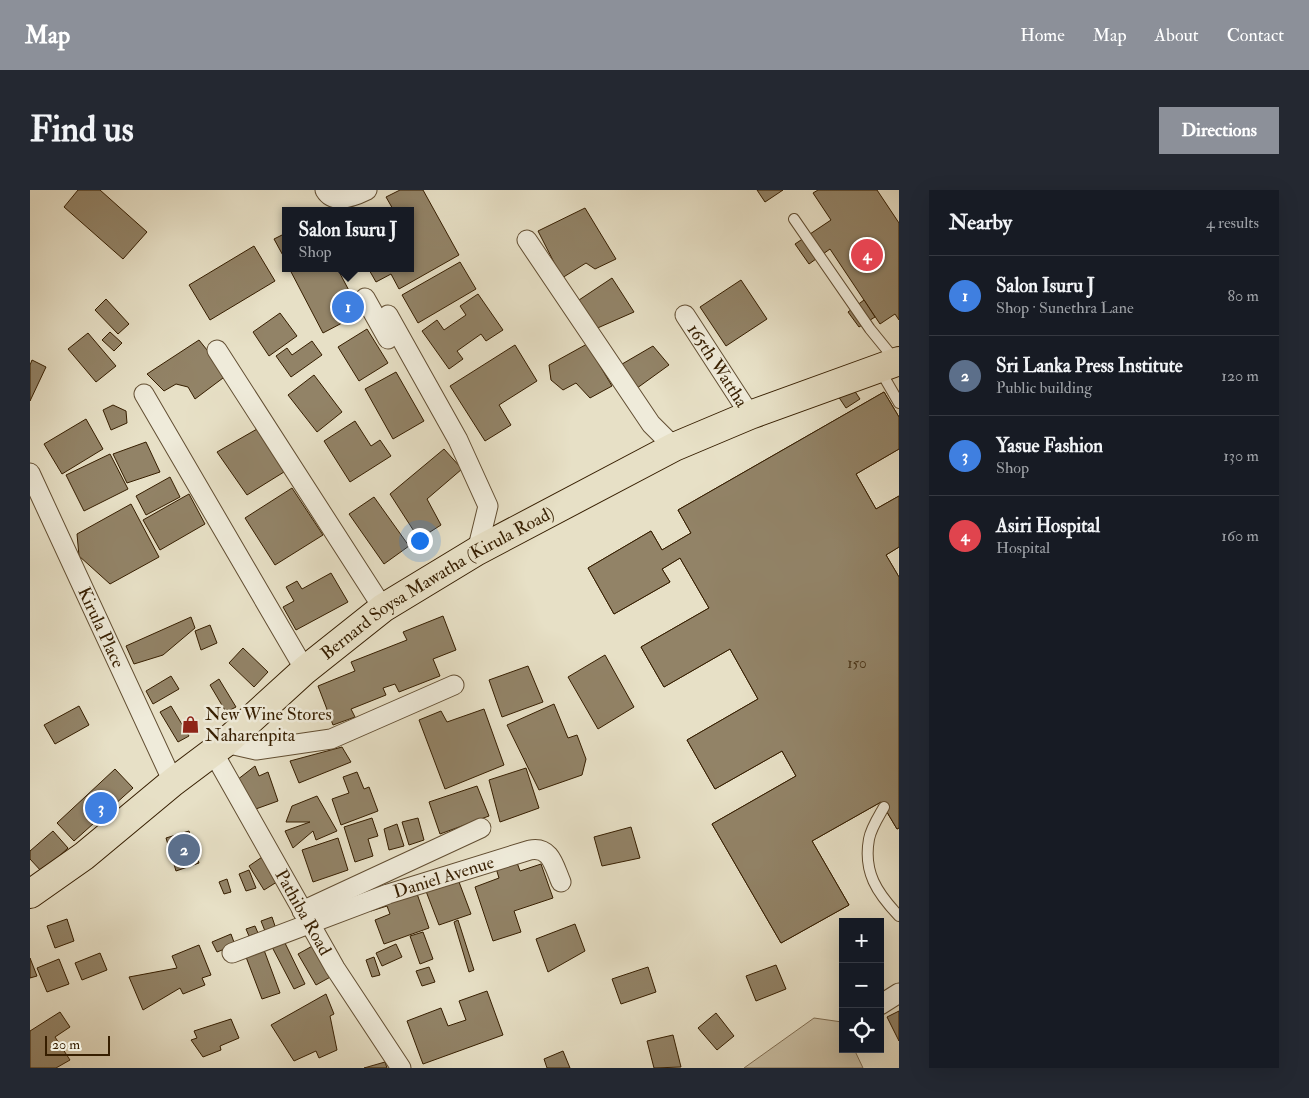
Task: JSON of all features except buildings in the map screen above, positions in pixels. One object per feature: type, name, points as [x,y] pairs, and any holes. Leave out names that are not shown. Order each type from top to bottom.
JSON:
[{"type":"main road","name":"Bernard Soysa Mawatha (Kirula Road)","points":[[30,894],[84,856],[173,782],[219,747],[305,670],[384,608],[477,551],[674,447],[750,415],[891,363]]},
{"type":"street","points":[[325,190],[328,194],[340,198],[354,196],[367,190]]},
{"type":"street","points":[[527,240],[651,424],[674,447]]},
{"type":"street","points":[[365,298],[449,443],[476,476]]},
{"type":"street","points":[[388,315],[476,476],[488,506],[477,551]]},
{"type":"street","name":"165th Wattha","points":[[685,315],[750,415]]},
{"type":"street","points":[[217,350],[384,608]]},
{"type":"street","points":[[144,394],[305,670]]},
{"type":"street","name":"Kirula Place","points":[[30,473],[173,782]]},
{"type":"street","points":[[219,747],[256,750],[331,739],[454,685]]},
{"type":"street","name":"Pathiba Road","points":[[219,747],[306,918],[334,968],[402,1068]]},
{"type":"street","points":[[232,953],[306,918],[481,828]]},
{"type":"street","name":"Daniel Avenue","points":[[306,918],[520,852],[540,848],[546,852],[561,882]]},
{"type":"street","points":[[884,1002],[899,993]]},
{"type":"lane","points":[[794,219],[870,329],[891,363],[899,403]]},
{"type":"lane","points":[[884,806],[870,838],[868,867],[879,895],[899,916]]},
{"type":"shaded area","points":[[814,1018],[839,1022],[839,1053],[856,1053],[863,1068],[744,1068]]},
{"type":"place","name":"Asiri Hospital","points":[[867,255]]},
{"type":"place","name":"Salon Isuru J","points":[[348,307]]},
{"type":"place","name":"New Wine Stores Naharenpita","points":[[191,724]]},
{"type":"place","name":"Yasue Fashion","points":[[101,808]]},
{"type":"place","name":"Sri Lanka Press Institute","points":[[184,850]]}]
